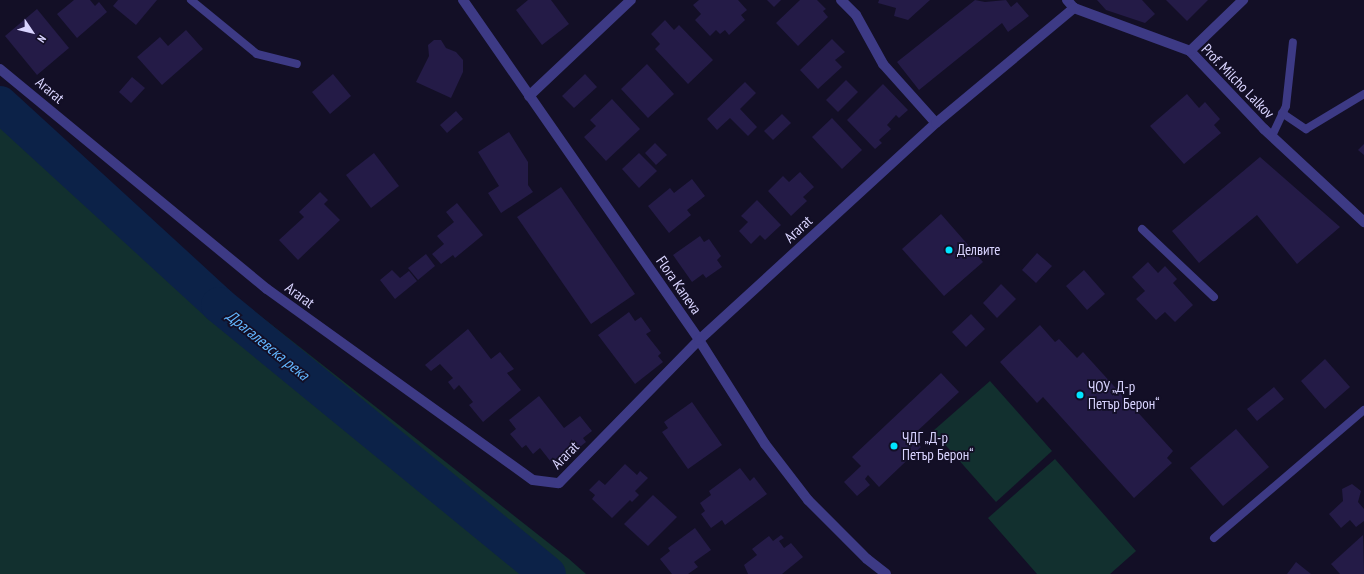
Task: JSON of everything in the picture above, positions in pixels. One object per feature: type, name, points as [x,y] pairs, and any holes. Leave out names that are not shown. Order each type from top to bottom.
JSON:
[{"type":"street","name":"Flora Kaneva","points":[[463,0],[699,340],[765,444],[808,500],[867,559],[886,574]]},
{"type":"street","points":[[529,96],[631,0]]},
{"type":"street","points":[[841,0],[856,15],[884,64],[936,123]]},
{"type":"street","points":[[1190,51],[1243,0]]},
{"type":"street","name":"Ararat","points":[[0,69],[267,289],[533,480],[559,483],[699,340],[936,123],[1070,4]]},
{"type":"street","name":"Prof. Milcho Lalkov","points":[[1070,4],[1190,51],[1272,136],[1364,222]]},
{"type":"lane","points":[[191,0],[257,54],[298,64]]},
{"type":"lane","points":[[1272,136],[1286,106],[1294,42]]},
{"type":"lane","points":[[1282,114],[1306,129],[1364,94]]},
{"type":"lane","points":[[1142,229],[1214,297]]},
{"type":"lane","points":[[1214,538],[1364,410]]},
{"type":"green space","points":[[0,111],[569,559],[586,574],[0,574]]},
{"type":"green space","points":[[990,381],[1052,451],[996,502],[933,431]]},
{"type":"green space","points":[[1055,459],[1136,551],[1110,574],[1037,574],[988,518]]},
{"type":"building","points":[[74,0],[90,0],[95,6],[99,2],[107,12],[77,38],[57,14]]},
{"type":"building","points":[[118,0],[157,0],[136,25],[113,6]]},
{"type":"building","points":[[528,0],[551,0],[569,24],[542,45],[516,10]]},
{"type":"building","points":[[699,0],[738,0],[747,10],[741,15],[745,20],[729,35],[725,30],[720,34],[716,30],[710,36],[695,20],[701,14],[693,5]]},
{"type":"building","points":[[767,0],[781,0],[774,7]]},
{"type":"building","points":[[800,0],[817,0],[826,9],[823,11],[828,17],[798,46],[776,23]]},
{"type":"building","points":[[879,0],[930,0],[908,20],[894,16],[896,8],[878,3]]},
{"type":"building","points":[[975,0],[985,2],[1006,0],[1011,7],[1017,2],[1029,16],[1008,32],[1002,23],[919,90],[897,62]]},
{"type":"building","points":[[1097,0],[1142,0],[1155,14],[1145,23],[1106,10]]},
{"type":"building","points":[[1166,0],[1208,0],[1187,21]]},
{"type":"building","points":[[37,9],[69,48],[37,75],[5,36]]},
{"type":"building","points":[[665,20],[674,30],[679,25],[713,60],[688,84],[655,49],[660,44],[651,34]]},
{"type":"building","points":[[186,30],[203,49],[162,85],[137,57],[160,37],[168,46]]},
{"type":"building","points":[[832,39],[845,52],[835,60],[842,67],[818,89],[800,70]]},
{"type":"building","points":[[434,40],[441,40],[446,48],[456,52],[463,60],[463,72],[451,98],[416,82],[429,56],[428,45]]},
{"type":"building","points":[[647,64],[674,94],[648,118],[621,89]]},
{"type":"building","points":[[333,74],[351,96],[330,114],[312,92]]},
{"type":"building","points":[[585,74],[597,87],[574,108],[562,96]]},
{"type":"building","points":[[132,77],[145,88],[131,103],[119,92]]},
{"type":"building","points":[[846,80],[858,92],[838,112],[826,100]]},
{"type":"building","points":[[745,82],[756,93],[740,109],[757,127],[748,136],[730,118],[717,130],[707,119]]},
{"type":"building","points":[[883,84],[908,110],[899,118],[896,115],[887,125],[891,129],[879,140],[882,143],[875,149],[847,120]]},
{"type":"building","points":[[1187,94],[1199,108],[1205,102],[1220,119],[1214,125],[1221,133],[1184,164],[1150,126]]},
{"type":"building","points":[[612,99],[640,129],[606,161],[584,137],[596,126],[590,120]]},
{"type":"building","points":[[456,111],[463,119],[447,133],[440,125]]},
{"type":"building","points":[[782,114],[791,123],[773,140],[764,131]]},
{"type":"building","points":[[832,118],[862,150],[842,169],[812,137]]},
{"type":"building","points":[[509,132],[528,162],[528,185],[533,192],[501,213],[488,193],[499,186],[478,152]]},
{"type":"building","points":[[655,143],[667,155],[656,165],[645,153]]},
{"type":"building","points":[[1364,144],[1364,155],[1358,150]]},
{"type":"building","points":[[374,153],[399,186],[371,208],[346,175]]},
{"type":"building","points":[[639,153],[657,171],[639,188],[622,169]]},
{"type":"building","points":[[1260,157],[1340,227],[1297,264],[1257,215],[1199,263],[1172,231]]},
{"type":"building","points":[[800,172],[814,187],[803,197],[807,201],[791,216],[768,191],[783,176],[789,182]]},
{"type":"building","points":[[692,179],[705,196],[687,210],[691,215],[669,233],[648,206],[670,188],[674,193]]},
{"type":"building","points":[[561,187],[635,294],[591,324],[517,217]]},
{"type":"building","points":[[320,192],[328,200],[324,204],[340,220],[298,260],[279,240],[304,217],[299,212]]},
{"type":"building","points":[[757,200],[781,225],[765,240],[760,235],[751,244],[739,231],[748,222],[741,216]]},
{"type":"building","points":[[457,203],[483,235],[455,258],[453,255],[441,264],[432,254],[444,244],[437,236],[454,222],[446,212]]},
{"type":"building","points":[[941,214],[983,262],[944,296],[902,249]]},
{"type":"building","points":[[700,236],[704,242],[709,239],[721,256],[717,260],[722,267],[706,278],[703,274],[692,282],[673,255]]},
{"type":"building","points":[[1037,253],[1052,266],[1036,283],[1022,270]]},
{"type":"building","points":[[426,254],[435,266],[418,280],[408,268]]},
{"type":"building","points":[[1148,262],[1158,273],[1165,266],[1177,279],[1173,283],[1193,305],[1175,322],[1165,312],[1156,320],[1136,299],[1145,291],[1132,277]]},
{"type":"building","points":[[392,270],[400,278],[409,271],[417,281],[395,299],[380,280]]},
{"type":"building","points":[[1084,270],[1105,294],[1087,310],[1066,286]]},
{"type":"building","points":[[1001,284],[1016,299],[997,318],[983,303]]},
{"type":"building","points":[[629,312],[635,321],[641,317],[651,331],[646,334],[661,353],[658,356],[663,362],[635,384],[598,335]]},
{"type":"building","points":[[971,314],[985,329],[966,347],[952,332]]},
{"type":"building","points":[[1040,325],[1055,342],[1059,339],[1077,358],[1083,352],[1173,451],[1167,458],[1172,463],[1134,498],[1043,397],[1037,403],[1000,362]]},
{"type":"building","points":[[468,329],[491,359],[500,352],[514,369],[507,373],[521,390],[483,422],[469,405],[473,402],[459,385],[454,390],[448,382],[453,378],[440,364],[431,371],[425,365]]},
{"type":"building","points":[[1325,359],[1350,387],[1325,409],[1301,381]]},
{"type":"building","points":[[941,373],[959,392],[911,437],[921,447],[879,487],[868,475],[865,479],[870,485],[857,496],[844,482],[861,466],[852,457]]},
{"type":"building","points":[[1274,387],[1284,399],[1257,421],[1247,409]]},
{"type":"building","points":[[539,396],[564,428],[580,416],[592,431],[583,438],[586,442],[555,467],[540,448],[533,454],[526,445],[522,448],[510,434],[516,429],[509,420]]},
{"type":"building","points":[[692,402],[722,445],[688,469],[662,432],[668,428],[664,422]]},
{"type":"building","points":[[1236,429],[1269,467],[1223,506],[1190,468]]},
{"type":"building","points":[[625,464],[637,475],[640,471],[648,478],[635,491],[639,495],[632,502],[630,500],[612,518],[592,499],[595,495],[589,490],[599,480],[605,485]]},
{"type":"building","points":[[740,468],[750,481],[754,477],[767,494],[725,525],[722,520],[711,528],[701,514],[705,511],[700,503],[711,495],[709,491]]},
{"type":"building","points":[[1352,484],[1361,491],[1358,502],[1364,509],[1364,521],[1356,527],[1350,520],[1341,528],[1329,514],[1343,501],[1342,489]]},
{"type":"building","points":[[653,495],[677,517],[648,546],[624,524]]},
{"type":"building","points":[[695,528],[711,550],[694,562],[698,567],[688,574],[672,574],[660,559],[670,551],[668,548]]},
{"type":"building","points":[[781,535],[784,538],[779,541],[784,548],[791,543],[803,557],[782,574],[748,574],[744,565],[757,555],[752,549],[769,536],[773,541]]},
{"type":"building","points":[[1363,535],[1364,574],[1340,574],[1331,564]]},
{"type":"building","points":[[1296,562],[1311,574],[1287,574]]},
{"type":"waterway","name":"Драгалевска река","points":[[0,104],[219,305],[548,574]]},
{"type":"place","name":"Делвите","points":[[949,250]]},
{"type":"place","name":"ЧОУ „Д-р Петър Берон“","points":[[1080,395]]},
{"type":"place","name":"ЧДГ „Д-р Петър Берон“","points":[[894,446]]}]
